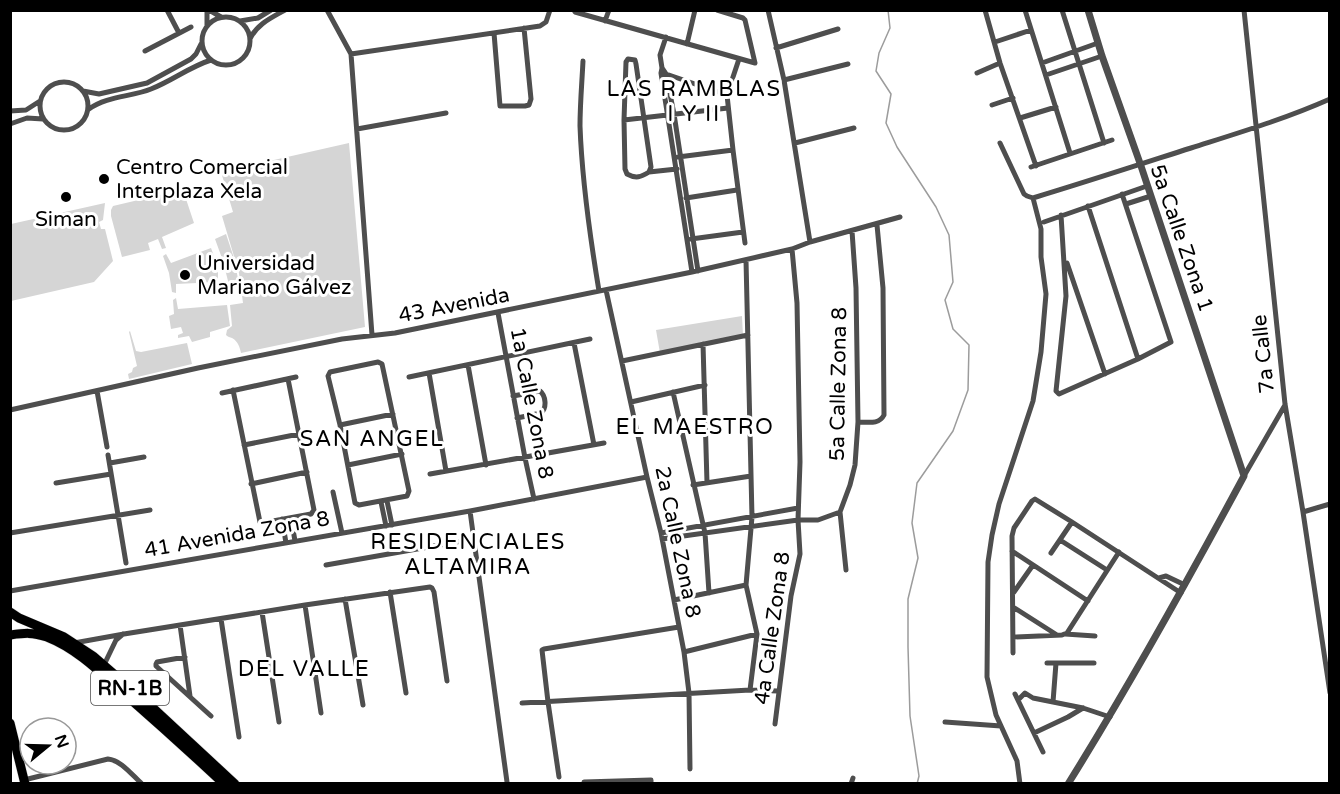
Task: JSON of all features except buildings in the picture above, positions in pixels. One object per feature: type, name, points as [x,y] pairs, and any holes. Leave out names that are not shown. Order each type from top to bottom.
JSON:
[{"type":"main road","name":"RN-1B","points":[[10,612],[74,643],[224,783]]},
{"type":"main road","name":"RN-1B","points":[[11,635],[27,632],[46,637],[101,668],[152,707],[235,783]]},
{"type":"main road","points":[[10,723],[23,782]]},
{"type":"main road","points":[[10,751],[23,782]]},
{"type":"street","points":[[167,10],[179,33]]},
{"type":"street","points":[[207,25],[208,10],[221,17]]},
{"type":"street","points":[[240,21],[258,18],[271,10]]},
{"type":"street","points":[[201,43],[204,52],[219,65],[228,66],[237,63],[249,49],[250,39],[261,24],[285,10]]},
{"type":"street","points":[[327,10],[351,54],[372,335]]},
{"type":"street","points":[[351,54],[543,24],[550,10]]},
{"type":"street","points":[[574,10],[754,63],[745,20],[717,10]]},
{"type":"street","points":[[605,21],[609,10]]},
{"type":"street","points":[[687,44],[695,10]]},
{"type":"street","points":[[768,10],[784,80],[810,242]]},
{"type":"street","points":[[985,10],[1000,63],[1020,118],[1033,167],[1112,140]]},
{"type":"street","points":[[1025,10],[1070,153]]},
{"type":"street","points":[[1062,10],[1104,142]]},
{"type":"street","name":"5a Calle Zona 1","points":[[1088,10],[1244,476]]},
{"type":"street","name":"7a Calle","points":[[1244,10],[1285,404],[1329,693]]},
{"type":"street","points":[[83,91],[99,94],[147,83],[191,59],[201,43],[202,33],[207,25],[221,17],[231,17],[240,21],[250,39]]},
{"type":"street","points":[[145,51],[191,27]]},
{"type":"street","points":[[494,33],[500,106],[525,106],[529,105],[531,99],[524,28]]},
{"type":"street","points":[[776,48],[838,29]]},
{"type":"street","points":[[994,42],[1031,30]]},
{"type":"street","points":[[666,37],[660,56],[671,115]]},
{"type":"street","points":[[1042,63],[1098,44]]},
{"type":"street","points":[[1046,75],[1102,56]]},
{"type":"street","points":[[739,58],[727,94],[745,243]]},
{"type":"street","points":[[649,172],[651,167],[636,64],[635,60],[628,59],[624,120],[627,174],[637,178],[649,172],[677,169]]},
{"type":"street","points":[[89,109],[103,101],[150,90],[211,60]]},
{"type":"street","points":[[583,61],[580,124],[582,155],[588,218],[599,291]]},
{"type":"street","points":[[977,73],[1000,63]]},
{"type":"street","points":[[784,80],[848,64]]},
{"type":"street","points":[[662,68],[666,74],[695,272]]},
{"type":"street","points":[[666,74],[727,94]]},
{"type":"street","points":[[58,82],[72,83],[83,91],[87,96],[89,109],[81,124],[74,129],[56,130],[43,118],[40,101],[44,92],[51,85],[58,82]]},
{"type":"street","points":[[992,105],[1013,98]]},
{"type":"street","points":[[1000,143],[1024,194],[1033,198],[1141,166],[1257,127],[1329,99]]},
{"type":"street","points":[[10,111],[26,110],[40,101]]},
{"type":"street","points":[[1020,118],[1056,107]]},
{"type":"street","points":[[624,120],[728,108]]},
{"type":"street","points":[[357,129],[446,113]]},
{"type":"street","points":[[10,124],[27,118],[43,118]]},
{"type":"street","points":[[795,143],[854,128]]},
{"type":"street","points":[[678,157],[733,150]]},
{"type":"street","points":[[678,157],[677,169],[684,198]]},
{"type":"street","points":[[1044,222],[1147,186]]},
{"type":"street","points":[[684,198],[737,190]]},
{"type":"street","points":[[1132,191],[1135,201]]},
{"type":"street","points":[[1061,215],[1066,296],[1056,391],[1059,394],[1171,342],[1122,194]]},
{"type":"street","points":[[1126,204],[1151,196]]},
{"type":"street","points":[[1020,783],[1017,761],[996,715],[987,677],[988,562],[999,504],[1033,400],[1041,352],[1046,294],[1041,257],[1041,230],[1033,198]]},
{"type":"street","points":[[1088,206],[1138,359]]},
{"type":"street","name":"43 Avenida","points":[[10,410],[198,368],[342,339],[395,333],[695,272],[792,249],[900,217]]},
{"type":"street","points":[[858,422],[875,422],[881,420],[884,415],[883,288],[877,225]]},
{"type":"street","name":"5a Calle Zona 8","points":[[846,570],[840,512],[855,465],[858,422],[856,288],[852,231]]},
{"type":"street","points":[[690,239],[743,232]]},
{"type":"street","name":"4a Calle Zona 8","points":[[775,724],[791,596],[800,554],[797,303],[792,249]]},
{"type":"street","points":[[1065,256],[1105,374]]},
{"type":"street","points":[[746,260],[752,517],[746,585],[757,634],[750,690]]},
{"type":"street","name":"2a Calle Zona 8","points":[[606,290],[662,536],[684,652],[689,693],[690,769]]},
{"type":"street","name":"1a Calle Zona 8","points":[[498,313],[534,499]]},
{"type":"street","points":[[622,361],[748,335]]},
{"type":"street","points":[[409,377],[590,339]]},
{"type":"street","points":[[574,343],[594,445]]},
{"type":"street","points":[[703,344],[707,483]]},
{"type":"street","points":[[378,362],[382,364],[393,414],[409,494],[359,505],[355,503],[328,374],[378,362]]},
{"type":"street","points":[[468,364],[486,465]]},
{"type":"street","points":[[429,373],[446,471]]},
{"type":"street","points":[[222,393],[296,377]]},
{"type":"street","points":[[233,390],[260,522],[291,518],[314,513],[314,510],[288,379]]},
{"type":"street","points":[[631,402],[705,385]]},
{"type":"street","points":[[97,391],[107,447]]},
{"type":"street","points":[[513,396],[540,391],[543,393],[546,406],[541,413],[517,418]]},
{"type":"street","points":[[673,392],[705,533],[709,593]]},
{"type":"street","points":[[1068,783],[1110,717],[1181,593],[1285,404]]},
{"type":"street","points":[[340,425],[393,414]]},
{"type":"street","points":[[244,445],[299,434]]},
{"type":"street","points":[[430,474],[604,443]]},
{"type":"street","points":[[348,465],[402,454]]},
{"type":"street","points":[[108,455],[126,563]]},
{"type":"street","points":[[110,463],[144,457]]},
{"type":"street","points":[[251,484],[307,472]]},
{"type":"street","points":[[56,483],[111,474]]},
{"type":"street","points":[[693,485],[751,476]]},
{"type":"street","name":"41 Avenida Zona 8","points":[[10,591],[470,511],[647,477]]},
{"type":"street","points":[[333,492],[342,533]]},
{"type":"street","points":[[1013,653],[1012,536],[1014,528],[1035,499],[1181,593]]},
{"type":"street","points":[[384,501],[389,525]]},
{"type":"street","points":[[1303,512],[1329,504]]},
{"type":"street","points":[[662,536],[703,524],[798,508]]},
{"type":"street","points":[[10,533],[150,510]]},
{"type":"street","points":[[470,511],[507,782]]},
{"type":"street","points":[[662,536],[705,533],[798,520],[818,520],[840,512]]},
{"type":"street","points":[[291,518],[295,541]]},
{"type":"street","points":[[282,519],[286,543]]},
{"type":"street","points":[[1052,553],[1072,522]]},
{"type":"street","points":[[326,565],[474,539]]},
{"type":"street","points":[[1060,540],[1107,570]]},
{"type":"street","points":[[1012,551],[1088,601]]},
{"type":"street","points":[[1013,637],[1058,636],[1069,632],[1119,552]]},
{"type":"street","points":[[1013,594],[1033,565]]},
{"type":"street","points":[[1159,579],[1166,576],[1185,585]]},
{"type":"street","points":[[674,600],[746,585]]},
{"type":"street","points":[[74,643],[427,587],[432,588],[447,681]]},
{"type":"street","points":[[390,592],[406,693]]},
{"type":"street","points":[[345,599],[363,705]]},
{"type":"street","points":[[305,605],[321,713]]},
{"type":"street","points":[[1013,607],[1058,636]]},
{"type":"street","points":[[262,612],[279,723]]},
{"type":"street","points":[[222,619],[239,737]]},
{"type":"street","points":[[180,625],[190,696]]},
{"type":"street","points":[[559,777],[541,653],[544,649],[679,627]]},
{"type":"street","points":[[101,668],[116,640],[124,634]]},
{"type":"street","points":[[684,652],[757,634]]},
{"type":"street","points":[[1065,634],[1095,636]]},
{"type":"street","points":[[184,657],[156,664],[211,716]]},
{"type":"street","points":[[1047,663],[1094,663]]},
{"type":"street","points":[[1053,702],[1056,663]]},
{"type":"street","points":[[522,703],[750,690],[778,692]]},
{"type":"street","points":[[1043,752],[1016,697],[1025,693],[1033,698],[1083,708],[1110,717]]},
{"type":"street","points":[[1021,706],[1033,698]]},
{"type":"street","points":[[1034,733],[1083,708]]},
{"type":"street","points":[[945,722],[1001,726]]},
{"type":"street","points":[[23,782],[113,759],[142,783]]},
{"type":"street","points":[[584,782],[651,780],[651,783]]},
{"type":"shaded area","points":[[349,143],[365,327],[241,353],[236,341],[226,335],[227,330],[232,326],[230,305],[243,303],[239,273],[222,216],[233,212],[221,172]]},
{"type":"shaded area","points":[[202,185],[204,193],[186,199],[194,223],[162,237],[166,248],[162,249],[158,239],[148,243],[150,250],[122,257],[111,216],[113,206]]},
{"type":"shaded area","points":[[105,203],[103,220],[99,222],[101,229],[105,229],[113,261],[94,282],[11,301],[11,224]]},
{"type":"shaded area","points":[[226,234],[239,284],[229,285],[215,239]]},
{"type":"shaded area","points":[[211,248],[218,267],[218,282],[176,284],[176,293],[172,292],[163,256],[166,254],[171,263]]},
{"type":"shaded area","points":[[176,298],[178,309],[227,305],[230,326],[210,332],[210,337],[192,342],[189,336],[178,338],[178,335],[183,333],[181,327],[171,329],[169,316],[174,314],[173,300]]},
{"type":"shaded area","points":[[742,316],[743,336],[660,353],[656,330]]},
{"type":"shaded area","points":[[130,331],[136,351],[187,343],[192,364],[129,379],[128,374],[137,366]]},
{"type":"waterway","points":[[888,10],[890,28],[879,53],[876,71],[891,94],[886,123],[897,147],[936,207],[949,235],[953,282],[945,300],[953,329],[969,345],[968,390],[953,431],[917,483],[912,523],[918,558],[908,599],[908,647],[910,716],[919,776],[917,784]]},
{"type":"place","name":"Centro Comercial Interplaza Xela","points":[[104,179]]},
{"type":"place","name":"Siman","points":[[66,197]]},
{"type":"place","name":"Universidad Mariano Gálvez","points":[[185,275]]},
{"type":"district","name":"LAS RAMBLAS I Y II","points":[[694,100]]},
{"type":"district","name":"EL MAESTRO","points":[[695,426]]},
{"type":"district","name":"SAN ANGEL","points":[[372,438]]},
{"type":"district","name":"RESIDENCIALES ALTAMIRA","points":[[468,554]]},
{"type":"district","name":"DEL VALLE","points":[[304,668]]}]
